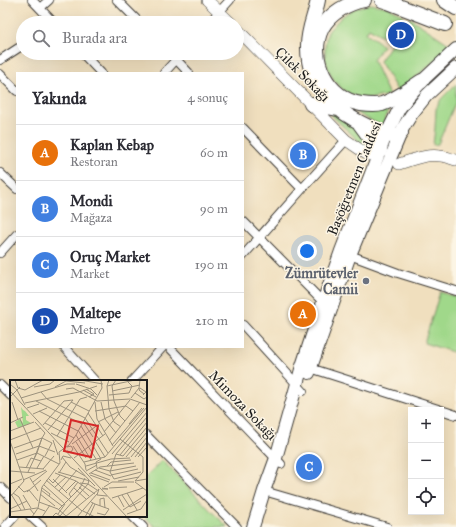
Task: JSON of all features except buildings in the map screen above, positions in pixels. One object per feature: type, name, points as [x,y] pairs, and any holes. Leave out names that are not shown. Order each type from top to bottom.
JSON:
[{"type":"highway","points":[[318,0],[310,28],[308,42],[310,67],[316,83],[332,103],[359,122],[386,135],[395,137],[401,134]]},
{"type":"highway","points":[[364,0],[353,3],[339,10],[322,28],[318,43],[318,59],[324,77],[330,86],[346,99],[356,103],[374,105],[382,104],[397,97],[422,81]]},
{"type":"highway","points":[[382,0],[451,27]]},
{"type":"highway","points":[[412,0],[451,27]]},
{"type":"highway","points":[[444,0],[456,8]]},
{"type":"highway","points":[[311,104],[340,109]]},
{"type":"highway","points":[[359,122],[374,153]]},
{"type":"main road","points":[[207,0],[223,16]]},
{"type":"main road","name":"Çilek Sokağı","points":[[244,36],[346,140],[360,150],[374,153]]},
{"type":"main road","name":"Başöğretmen Caddesi","points":[[306,367],[345,253],[374,153],[404,103],[422,81],[443,60],[456,50]]},
{"type":"main road","name":"Başöğretmen Caddesi","points":[[253,527],[278,461],[306,367],[323,302],[407,122],[427,95],[455,69]]},
{"type":"main road","points":[[399,164],[421,157],[431,156],[442,156],[456,160]]},
{"type":"main road","name":"Başöğretmen Caddesi","points":[[259,527],[267,492]]},
{"type":"street","points":[[32,0],[47,16]]},
{"type":"street","points":[[40,8],[49,0]]},
{"type":"street","points":[[117,0],[133,16]]},
{"type":"street","points":[[215,16],[230,0]]},
{"type":"street","points":[[0,60],[16,50]]},
{"type":"street","points":[[89,60],[100,72]]},
{"type":"street","points":[[165,72],[175,60]]},
{"type":"street","points":[[181,60],[188,72]]},
{"type":"street","points":[[0,74],[16,90]]},
{"type":"street","points":[[244,129],[302,189]]},
{"type":"street","points":[[244,255],[346,140]]},
{"type":"street","points":[[0,173],[16,188]]},
{"type":"street","points":[[244,222],[323,302]]},
{"type":"street","points":[[0,253],[16,235]]},
{"type":"street","points":[[345,253],[398,273],[456,291]]},
{"type":"street","points":[[244,326],[300,388]]},
{"type":"street","points":[[65,348],[94,380]]},
{"type":"street","points":[[133,380],[162,348]]},
{"type":"street","name":"Mimoza Sokağı","points":[[170,348],[278,461]]},
{"type":"street","points":[[306,367],[432,407]]},
{"type":"street","points":[[0,385],[10,395]]},
{"type":"street","points":[[444,411],[456,415]]},
{"type":"street","points":[[147,436],[237,527]]},
{"type":"street","points":[[0,487],[10,497]]},
{"type":"street","points":[[267,492],[387,527]]},
{"type":"street","points":[[5,527],[14,517]]},
{"type":"street","points":[[31,517],[42,527]]},
{"type":"street","points":[[133,517],[143,527]]},
{"type":"green space","points":[[371,4],[388,7],[403,15],[391,32],[387,29],[382,36],[369,28],[366,33],[383,46],[373,60],[389,95],[366,98],[351,94],[338,85],[327,66],[325,48],[328,32],[338,20],[351,11]]},
{"type":"green space","points":[[410,18],[452,46],[398,92],[380,61]]},
{"type":"green space","points":[[456,84],[456,101],[438,144],[433,145],[436,109],[441,99]]},
{"type":"green space","points":[[342,103],[389,106],[383,126],[364,117]]},
{"type":"green space","points":[[328,112],[341,116],[364,133],[372,144],[368,150]]},
{"type":"green space","points":[[440,292],[456,297],[456,353],[424,343]]},
{"type":"green space","points":[[162,460],[228,527],[155,527],[145,517],[147,517],[147,476]]},
{"type":"place","name":"Maltepe","points":[[401,35]]},
{"type":"place","name":"Mondi","points":[[303,155]]},
{"type":"place","name":"Zümrütevler Camii","points":[[366,281]]},
{"type":"place","name":"Kaplan Kebap","points":[[303,314]]},
{"type":"place","name":"Oruç Market","points":[[309,467]]}]
